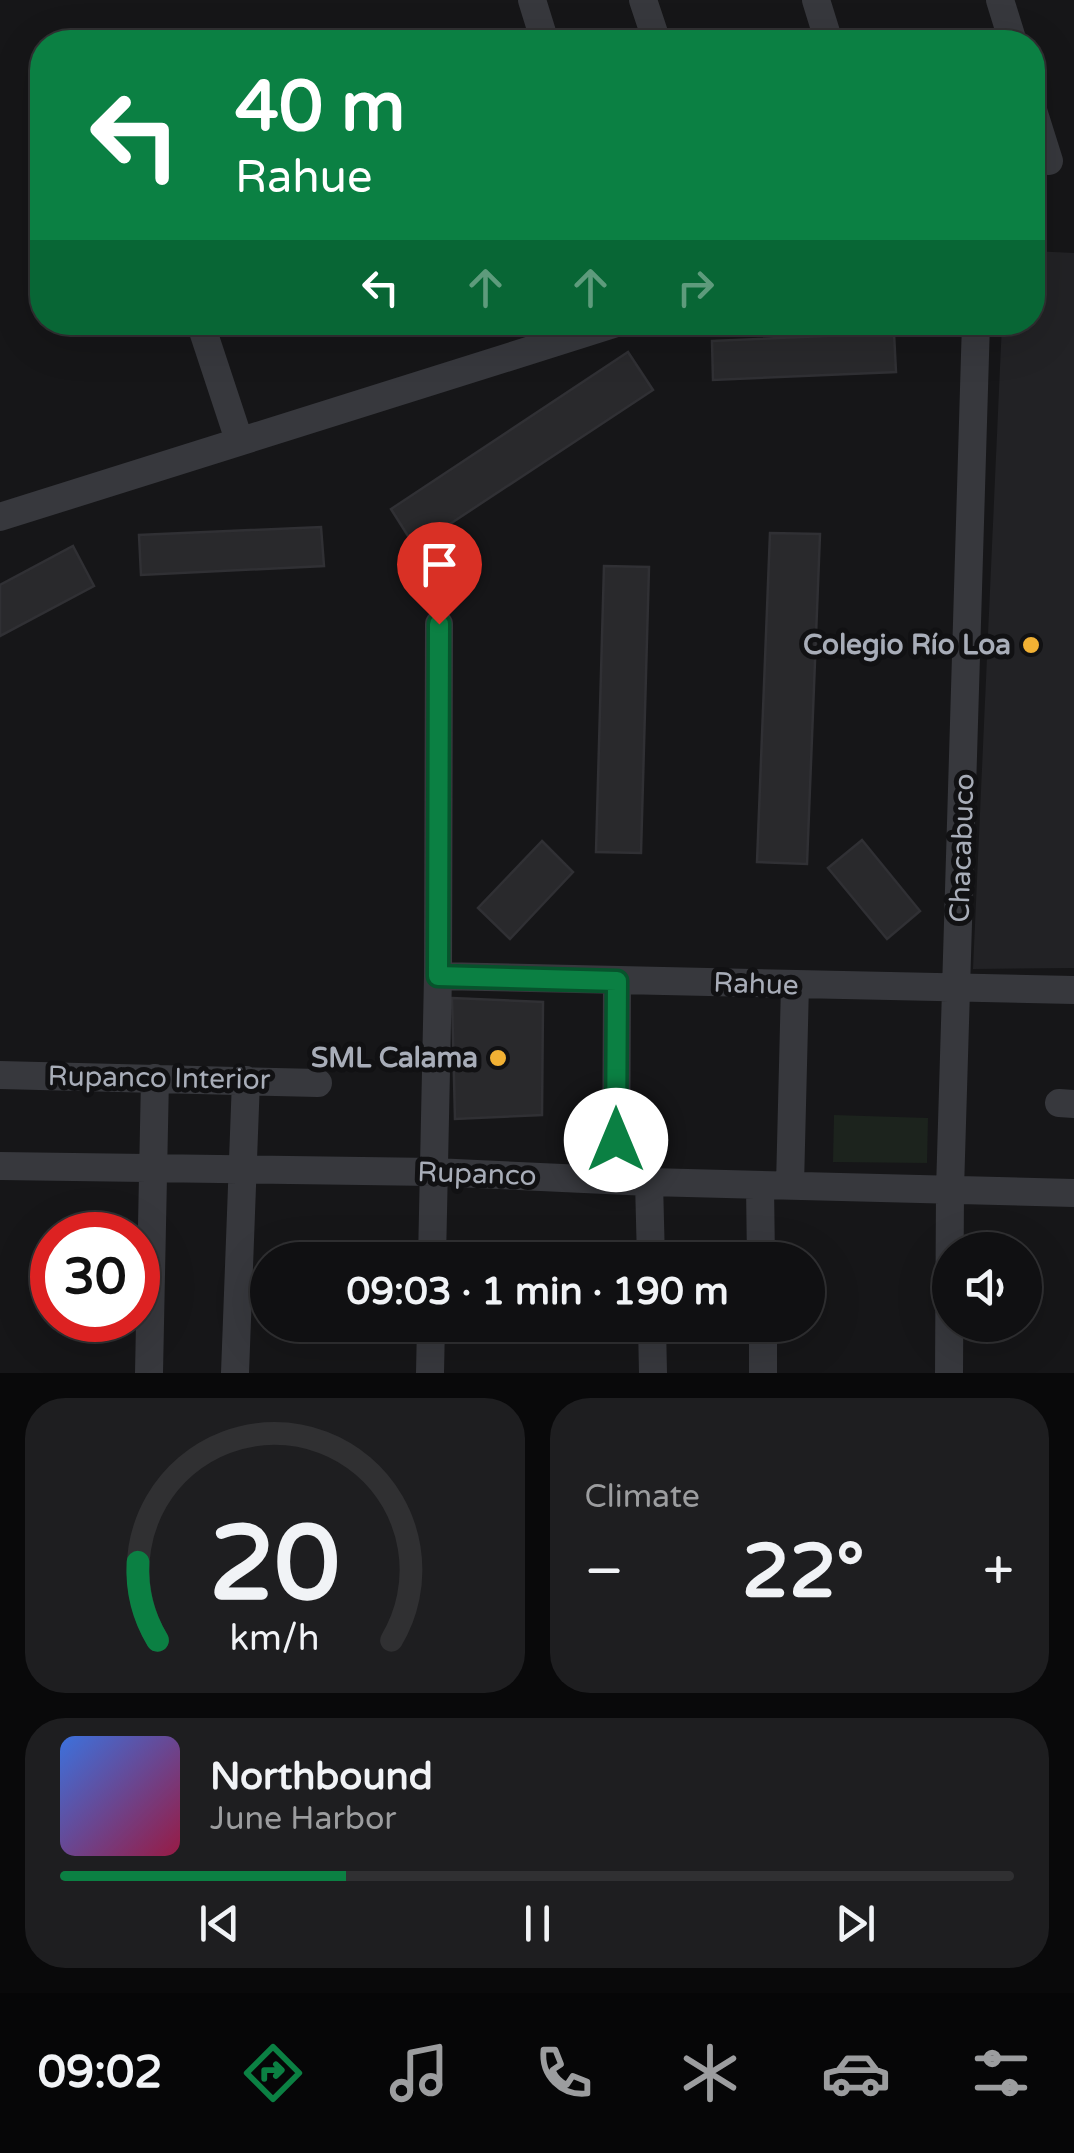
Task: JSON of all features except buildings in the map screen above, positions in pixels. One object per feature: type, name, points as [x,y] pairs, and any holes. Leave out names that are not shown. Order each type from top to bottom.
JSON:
[{"type":"street","points":[[532,0],[541,30]]},
{"type":"street","points":[[643,0],[653,30]]},
{"type":"street","points":[[816,0],[825,30]]},
{"type":"street","points":[[1000,0],[1009,30]]},
{"type":"street","points":[[204,335],[239,440]]},
{"type":"street","points":[[0,517],[578,335]]},
{"type":"street","name":"Chacabuco","points":[[949,1373],[950,1190],[976,335]]},
{"type":"street","points":[[432,1242],[439,624]]},
{"type":"street","name":"Rahue","points":[[438,976],[1074,990]]},
{"type":"street","points":[[616,1180],[617,981]]},
{"type":"street","points":[[790,1185],[795,985]]},
{"type":"street","name":"Rupanco Interior","points":[[0,1075],[318,1083]]},
{"type":"street","points":[[149,1373],[155,1078]]},
{"type":"street","points":[[236,1373],[246,1080]]},
{"type":"street","name":"Rupanco","points":[[0,1166],[434,1172],[760,1186],[1074,1193]]},
{"type":"street","points":[[649,1182],[651,1242]]},
{"type":"street","points":[[760,1186],[761,1242]]},
{"type":"street","points":[[430,1373],[431,1342]]},
{"type":"street","points":[[653,1342],[654,1373]]},
{"type":"street","points":[[763,1342],[764,1373]]},
{"type":"shaded area","name":"Colegio Río Loa","points":[[1045,252],[1074,253],[1074,968],[973,969],[1001,335],[1045,335]]},
{"type":"shaded area","points":[[834,1115],[928,1118],[927,1163],[833,1162]]},
{"type":"place","name":"Colegio Río Loa","points":[[1031,645]]},
{"type":"place","name":"SML Calama","points":[[498,1058]]},
{"type":"route","points":[[439,624],[438,976],[617,981],[616,1140]]}]
